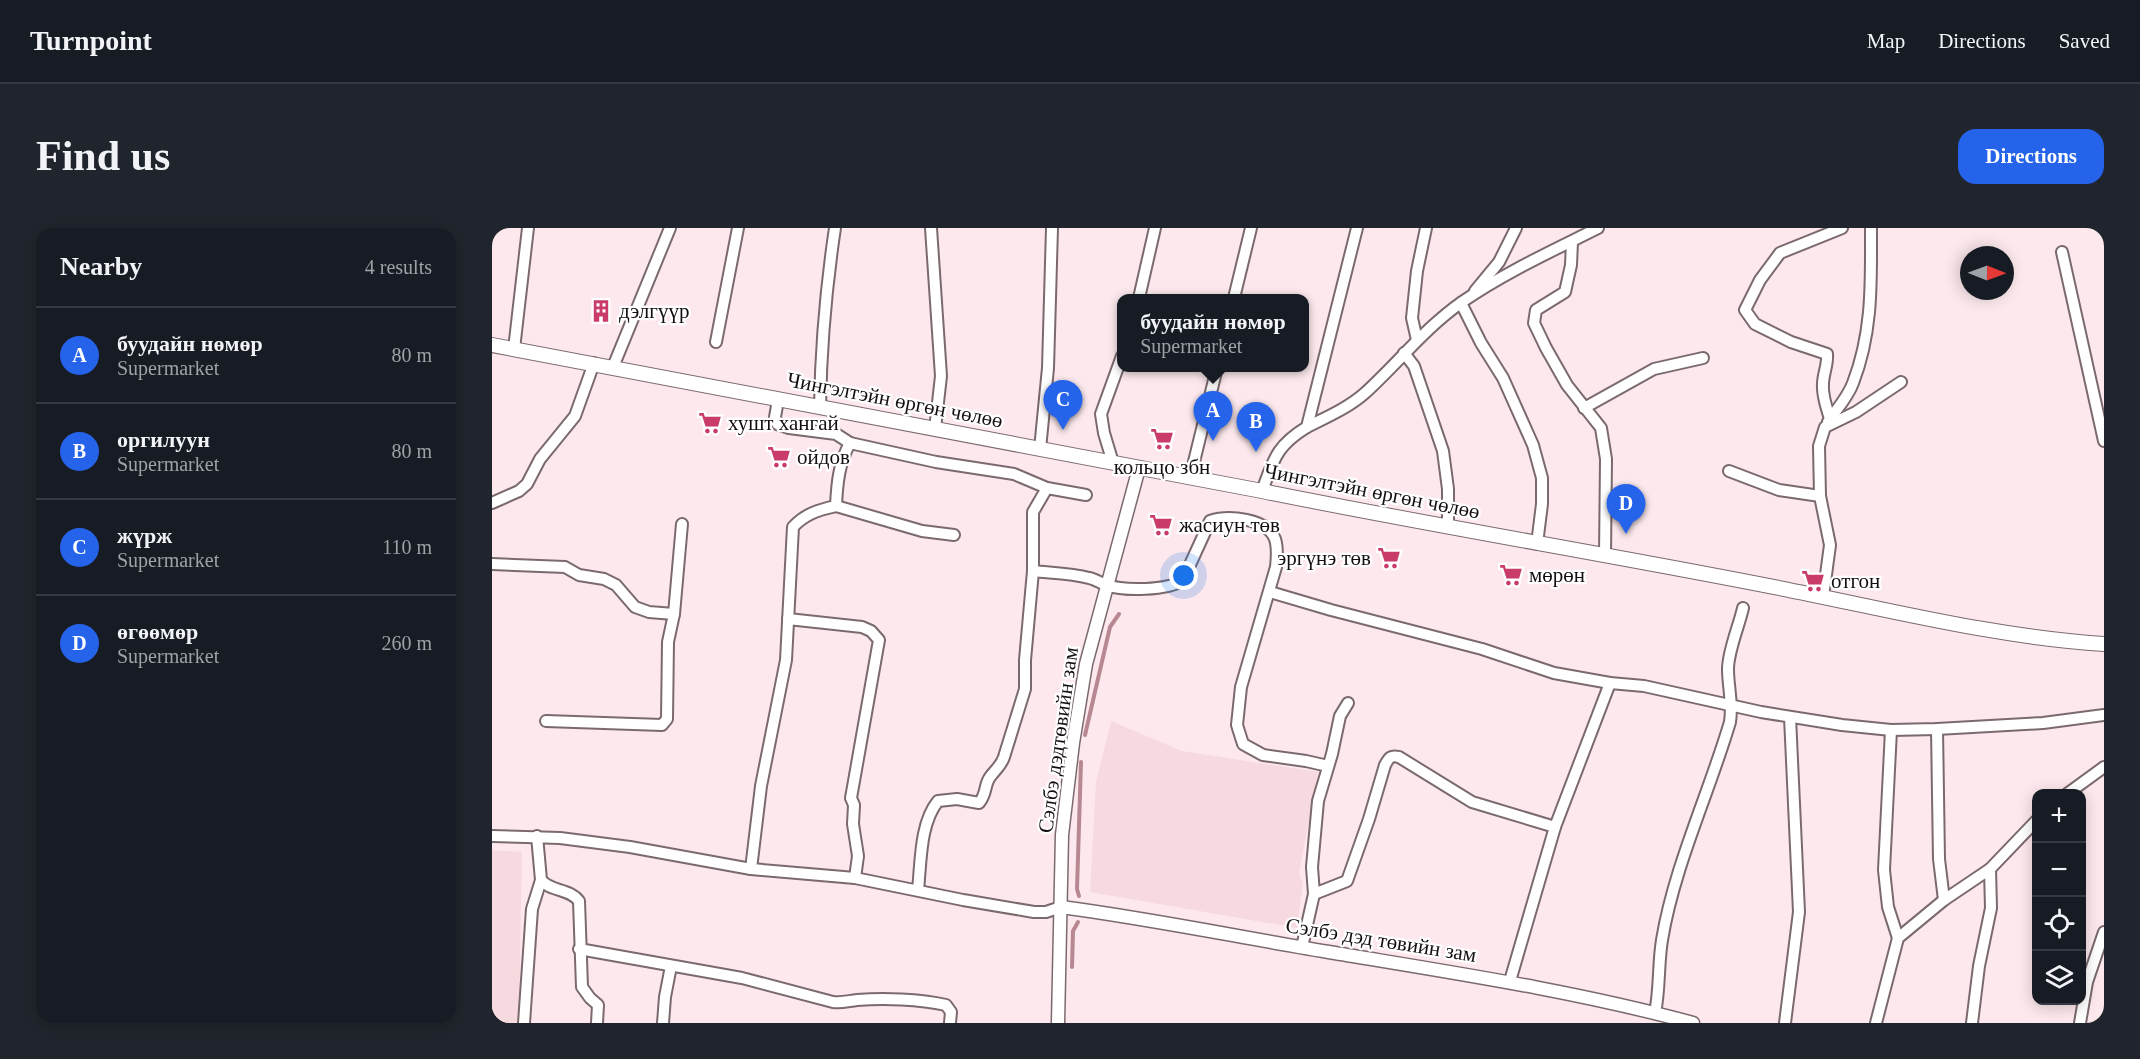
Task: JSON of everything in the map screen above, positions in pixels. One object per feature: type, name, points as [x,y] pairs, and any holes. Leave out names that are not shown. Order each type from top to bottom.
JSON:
[{"type":"main road","name":"Чингэлтэйн өргөн чөлөө","points":[[492,345],[2024,635],[2104,644]]},
{"type":"street","points":[[514,348],[528,228]]},
{"type":"street","points":[[613,367],[670,228]]},
{"type":"street","points":[[716,342],[738,228]]},
{"type":"street","points":[[820,407],[826,291],[835,228]]},
{"type":"street","points":[[931,228],[941,376],[935,429]]},
{"type":"street","points":[[1040,449],[1048,368],[1052,228]]},
{"type":"street","points":[[1139,294],[1155,228]]},
{"type":"street","points":[[1235,294],[1251,228]]},
{"type":"street","points":[[1306,427],[1358,228]]},
{"type":"street","points":[[1416,340],[1412,318],[1417,271],[1426,228]]},
{"type":"street","points":[[1465,300],[1498,262],[1516,228]]},
{"type":"street","points":[[1262,491],[1275,455],[1292,436],[1347,407],[1365,393],[1416,340],[1465,300],[1512,271],[1598,228]]},
{"type":"street","points":[[1828,423],[1823,382],[1828,363],[1827,354],[1791,342],[1755,324],[1745,310],[1760,280],[1780,253],[1819,233],[1842,228]]},
{"type":"street","points":[[1823,597],[1830,545],[1820,496],[1819,446],[1828,423],[1852,385],[1862,353],[1872,304],[1871,228]]},
{"type":"street","points":[[1572,242],[1571,265],[1565,292],[1536,310],[1534,324],[1567,385],[1601,428],[1606,459],[1605,556]]},
{"type":"street","points":[[2062,252],[2104,441]]},
{"type":"street","points":[[1465,300],[1481,342],[1503,378],[1533,445],[1542,478],[1542,504],[1537,543]]},
{"type":"street","points":[[1404,353],[1414,366],[1443,452],[1448,489],[1448,527]]},
{"type":"street","points":[[1584,408],[1654,369],[1703,358]]},
{"type":"street","points":[[492,503],[519,491],[527,484],[540,459],[575,417],[594,363]]},
{"type":"street","points":[[1113,463],[1101,414],[1117,370]]},
{"type":"street","points":[[1190,478],[1216,372]]},
{"type":"street","points":[[1828,423],[1856,412],[1901,382]]},
{"type":"street","points":[[778,400],[775,417],[777,424],[789,428],[836,434],[850,443],[936,462],[1014,474],[1047,488],[1086,495]]},
{"type":"street","points":[[836,506],[838,474],[843,456],[850,443]]},
{"type":"street","name":"Сэлбэ дэдтөвийн зам","points":[[1058,1023],[1062,835],[1073,743],[1086,664],[1139,468]]},
{"type":"street","points":[[1728,471],[1779,490],[1820,496]]},
{"type":"street","points":[[918,890],[925,830],[930,811],[938,801],[957,799],[979,803],[984,797],[988,778],[1000,767],[1004,757],[1024,689],[1033,571],[1033,512],[1047,488]]},
{"type":"street","points":[[751,869],[761,786],[786,660],[793,527],[802,517],[836,506],[922,531],[954,535]]},
{"type":"street","points":[[1033,571],[1090,578],[1107,586],[1131,589],[1177,585],[1188,572],[1210,521],[1220,518],[1236,518],[1258,523],[1270,530],[1275,538],[1276,567],[1241,687],[1237,726],[1243,744],[1263,755],[1328,766]]},
{"type":"street","points":[[546,722],[662,725],[667,719],[668,642],[674,614],[682,524]]},
{"type":"street","points":[[492,564],[565,567],[579,575],[604,579],[616,585],[635,607],[649,612],[674,614]]},
{"type":"street","points":[[1270,591],[1331,610],[1482,649],[1554,673],[1610,683],[1644,686],[1790,717],[1891,730],[2043,723],[2104,716]]},
{"type":"street","points":[[1655,1013],[1662,941],[1670,907],[1730,722],[1733,705],[1729,688],[1728,666],[1743,608]]},
{"type":"street","points":[[788,619],[862,627],[872,631],[879,640],[851,798],[854,804],[853,824],[858,856],[855,878]]},
{"type":"street","points":[[1510,981],[1555,827],[1610,683]]},
{"type":"street","points":[[1302,948],[1314,894],[1312,867],[1321,785],[1340,716],[1348,703]]},
{"type":"street","points":[[1785,1023],[1799,912],[1790,717]]},
{"type":"street","points":[[1937,729],[1939,859],[1944,900]]},
{"type":"street","points":[[1876,1023],[1898,938],[1888,907],[1884,870],[1891,730]]},
{"type":"street","points":[[1314,894],[1347,881],[1385,765],[1393,755],[1472,802],[1555,827]]},
{"type":"street","points":[[2074,789],[2104,767]]},
{"type":"street","points":[[1898,938],[1944,900],[1990,870],[2032,826]]},
{"type":"street","points":[[492,836],[537,836],[630,846],[751,869],[855,878],[963,900],[1040,912],[1060,907]]},
{"type":"street","points":[[524,1023],[532,909],[541,880],[537,836]]},
{"type":"street","points":[[1972,1023],[1979,966],[1991,908],[1990,870]]},
{"type":"street","points":[[541,880],[549,887],[570,893],[579,901],[582,987],[598,1005],[597,1023]]},
{"type":"street","name":"Сэлбэ дэд төвийн зам","points":[[1060,907],[1510,981],[1693,1023]]},
{"type":"street","points":[[2080,1023],[2087,982],[2104,932]]},
{"type":"street","points":[[579,949],[761,982],[779,990],[844,1004],[854,1000],[883,999],[931,1002],[946,1005],[951,1012],[950,1023]]},
{"type":"street","points":[[663,1023],[671,966]]},
{"type":"shaded area","points":[[1111,721],[1182,751],[1318,772],[1299,873],[1303,883],[1297,928],[1090,892],[1096,782]]},
{"type":"shaded area","points":[[492,850],[522,852],[519,1023],[492,1023]]},
{"type":"waterway","points":[[1085,735],[1110,627],[1119,614]]},
{"type":"waterway","points":[[1079,896],[1077,889],[1081,762]]},
{"type":"waterway","points":[[1072,967],[1073,931],[1078,922]]},
{"type":"place","name":"дэлгүүр","points":[[601,311]]},
{"type":"place","name":"хушт хангай","points":[[710,423]]},
{"type":"place","name":"жүрж","points":[[1063,430]]},
{"type":"place","name":"кольцо збн","points":[[1162,439]]},
{"type":"place","name":"буудайн нөмөр","points":[[1213,441]]},
{"type":"place","name":"оргилуун","points":[[1256,452]]},
{"type":"place","name":"ойдов","points":[[779,457]]},
{"type":"place","name":"жасиун төв","points":[[1161,525]]},
{"type":"place","name":"өгөөмөр","points":[[1626,534]]},
{"type":"place","name":"эргүнэ төв","points":[[1389,558]]},
{"type":"place","name":"мөрөн","points":[[1511,575]]},
{"type":"place","name":"отгон","points":[[1813,581]]}]
